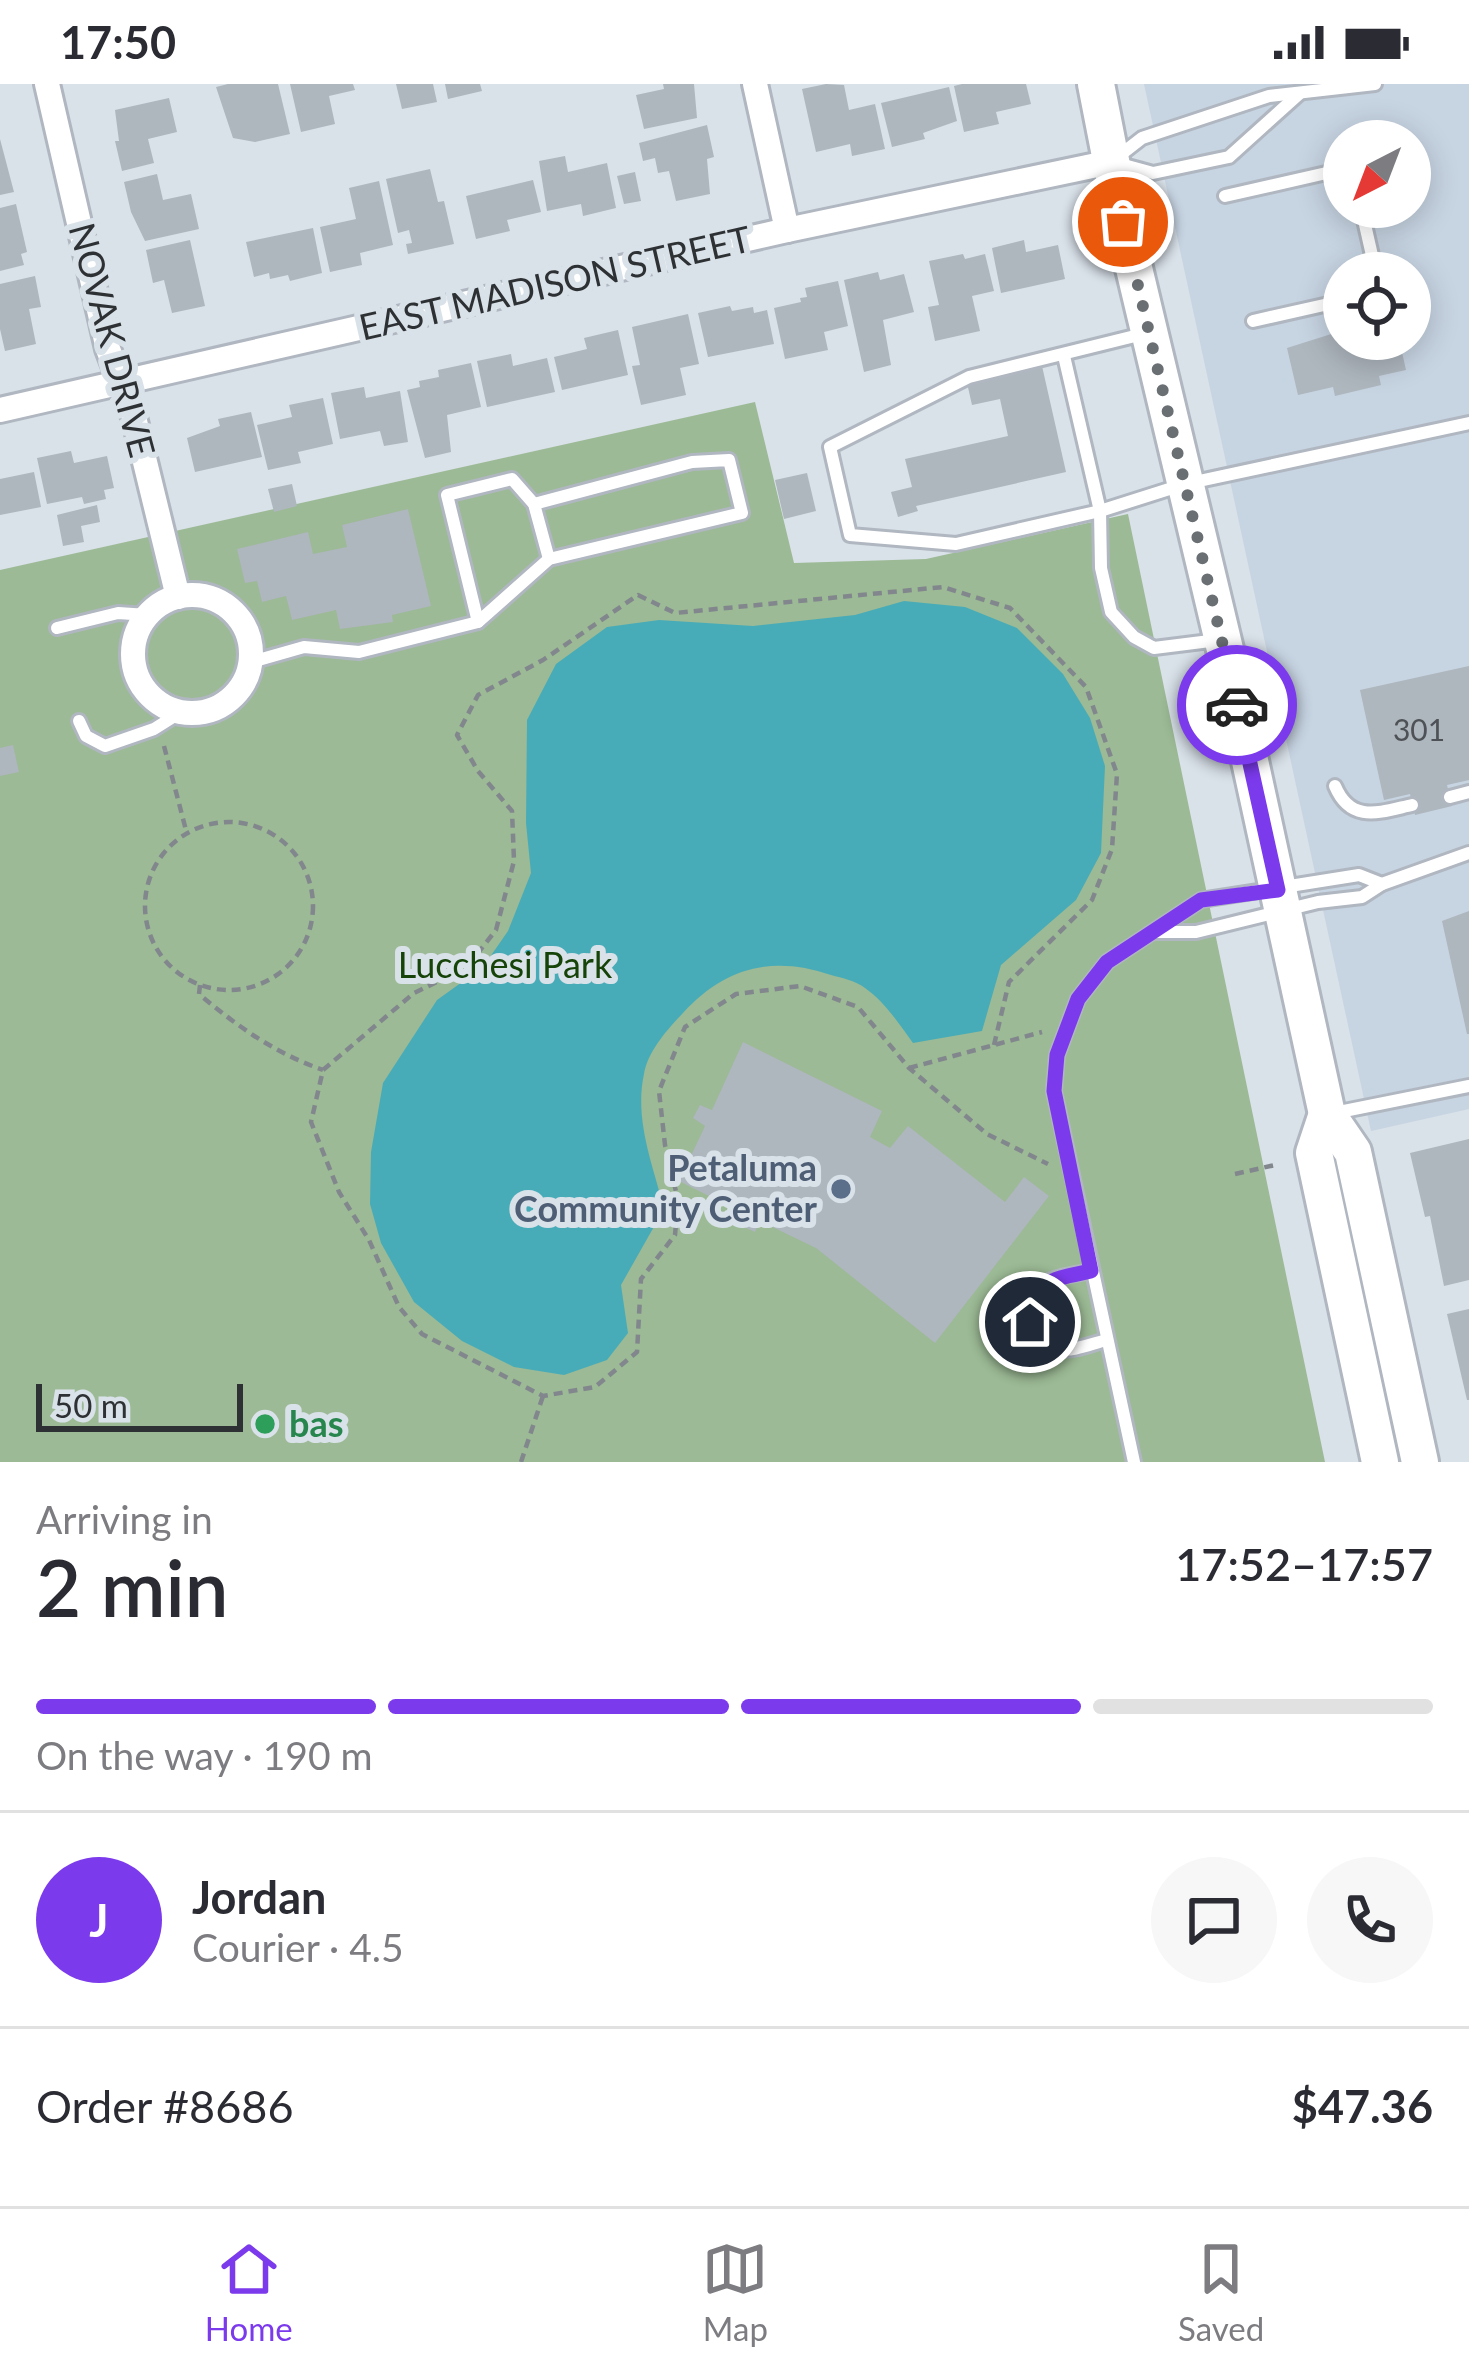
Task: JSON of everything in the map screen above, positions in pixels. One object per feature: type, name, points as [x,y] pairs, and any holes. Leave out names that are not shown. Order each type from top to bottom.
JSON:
[{"type":"main road","points":[[1096,84],[1327,1114],[1353,1152],[1420,1462]]},
{"type":"main road","points":[[1327,1114],[1314,1153],[1380,1462]]},
{"type":"street","name":"NOVAK DRIVE","points":[[47,84],[108,349],[134,417],[178,597]]},
{"type":"street","points":[[755,84],[788,230]]},
{"type":"street","name":"EAST MADISON STREET","points":[[0,410],[788,230],[1111,162]]},
{"type":"street","points":[[178,597],[215,600],[231,610],[250,643],[250,662],[234,696],[200,713],[164,706],[139,681],[133,647],[148,615],[178,597]]},
{"type":"lane","points":[[1111,162],[1142,138],[1269,96],[1375,84]]},
{"type":"lane","points":[[1111,162],[1153,173],[1229,157],[1300,92]]},
{"type":"lane","points":[[1225,196],[1323,174]]},
{"type":"lane","points":[[1253,321],[1323,305]]},
{"type":"lane","points":[[1150,332],[969,377],[830,447],[850,535],[956,544],[1100,511],[1185,484],[1469,423]]},
{"type":"lane","points":[[1064,356],[1100,511],[1101,568],[1111,612],[1134,637],[1154,648],[1221,639]]},
{"type":"lane","points":[[250,662],[304,647],[359,652],[478,622],[549,559],[742,513],[729,460],[692,461],[534,504]]},
{"type":"lane","points":[[478,622],[447,494],[512,479],[534,504],[549,559]]},
{"type":"lane","points":[[58,628],[118,614],[148,615]]},
{"type":"lane","points":[[79,721],[86,736],[105,746],[154,729],[181,712]]},
{"type":"lane","points":[[1335,786],[1342,802],[1372,814],[1412,805]]},
{"type":"lane","points":[[1450,797],[1469,792]]},
{"type":"lane","points":[[1135,1462],[1054,1091],[1057,1055],[1078,999],[1107,962],[1201,900],[1362,897],[1382,884],[1469,853]]},
{"type":"lane","points":[[1154,932],[1196,932],[1359,875],[1382,884]]},
{"type":"lane","points":[[1327,1114],[1469,1086]]},
{"type":"lane","points":[[1091,1271],[1046,1282],[1032,1300],[1030,1322],[1042,1341],[1063,1350],[1107,1340]]},
{"type":"path","points":[[994,1045],[1009,982],[1091,900],[1112,849],[1117,774],[1086,687],[1010,608],[943,587],[675,613],[638,595],[543,660],[478,695],[457,735],[478,771],[512,811],[514,860],[496,930],[466,968],[414,993],[323,1070],[311,1122],[339,1192],[369,1240],[399,1307],[422,1334],[544,1396],[596,1387],[637,1352],[641,1279],[675,1235],[677,1200],[659,1091],[686,1028],[736,994],[800,986],[858,1007],[909,1069],[987,1133],[1053,1166]]},
{"type":"path","points":[[163,743],[187,833]]},
{"type":"path","points":[[242,823],[268,832],[306,872],[314,899],[306,940],[281,974],[242,989],[200,986],[167,962],[148,927],[145,900],[152,873],[166,850],[187,833],[214,824],[242,823]]},
{"type":"path","points":[[200,986],[199,994],[237,1026],[285,1056],[323,1070]]},
{"type":"path","points":[[909,1069],[1043,1032]]},
{"type":"path","points":[[1235,1174],[1275,1165]]},
{"type":"path","points":[[521,1462],[544,1396]]},
{"type":"shaded area","points":[[1144,84],[1469,84],[1469,1109],[1371,1131]]},
{"type":"green space","name":"Lucchesi Park","points":[[755,402],[794,563],[926,559],[1128,514],[1325,1462],[0,1462],[0,570]]},
{"type":"water","points":[[904,601],[965,607],[1017,628],[1063,674],[1090,718],[1105,766],[1101,853],[1076,900],[1001,965],[982,1031],[913,1043],[865,988],[789,966],[733,975],[699,997],[665,1034],[644,1074],[643,1125],[664,1209],[621,1285],[628,1333],[607,1360],[564,1375],[514,1367],[462,1341],[414,1302],[381,1243],[370,1204],[371,1152],[383,1083],[437,1000],[483,967],[508,931],[531,873],[526,823],[527,720],[556,664],[607,627],[659,620],[753,626],[855,615]]},
{"type":"building","points":[[278,84],[290,134],[255,142],[233,138],[216,87]]},
{"type":"building","points":[[290,84],[353,84],[355,90],[329,96],[335,124],[301,132]]},
{"type":"building","points":[[396,84],[433,84],[437,102],[402,109]]},
{"type":"building","points":[[445,84],[480,84],[482,91],[448,99]]},
{"type":"building","points":[[663,84],[694,84],[697,118],[644,129],[636,95],[664,89]]},
{"type":"building","points":[[1026,84],[1031,104],[996,112],[999,124],[964,132],[954,86]]},
{"type":"building","points":[[844,85],[849,110],[875,104],[885,149],[852,156],[850,144],[816,152],[802,89]]},
{"type":"building","points":[[949,87],[957,121],[923,133],[925,139],[892,147],[881,103]]},
{"type":"building","points":[[169,98],[177,132],[148,139],[154,163],[122,171],[115,110]]},
{"type":"building","points":[[707,125],[714,157],[707,159],[710,194],[676,201],[669,171],[658,173],[655,158],[643,161],[639,143]]},
{"type":"building","points":[[0,139],[14,192],[0,195]]},
{"type":"building","points":[[565,156],[568,172],[607,163],[616,208],[583,216],[581,204],[547,211],[539,161]]},
{"type":"building","points":[[430,169],[454,244],[408,254],[409,230],[398,233],[386,179]]},
{"type":"building","points":[[635,172],[641,201],[624,204],[617,176]]},
{"type":"building","points":[[157,174],[163,200],[191,194],[199,229],[145,241],[124,182]]},
{"type":"building","points":[[533,180],[541,212],[507,220],[510,231],[476,239],[466,196]]},
{"type":"building","points":[[379,181],[393,245],[360,253],[362,265],[330,272],[320,227],[356,219],[349,188]]},
{"type":"building","points":[[16,204],[27,252],[21,254],[24,265],[0,271],[0,208]]},
{"type":"building","points":[[313,228],[322,273],[290,281],[288,275],[254,277],[246,242]]},
{"type":"building","points":[[190,240],[205,306],[172,313],[164,280],[153,283],[146,250]]},
{"type":"building","points":[[1024,240],[1026,252],[1058,245],[1065,279],[1001,293],[992,248]]},
{"type":"building","points":[[963,254],[965,259],[985,254],[994,291],[972,296],[980,331],[935,341],[928,307],[939,305],[929,261]]},
{"type":"building","points":[[878,272],[880,280],[904,274],[914,312],[883,320],[891,365],[864,372],[844,280]]},
{"type":"building","points":[[35,276],[41,307],[29,309],[36,344],[5,351],[0,284]]},
{"type":"building","points":[[838,281],[848,326],[824,332],[828,350],[785,359],[774,308],[801,302],[800,298],[807,297],[805,288]]},
{"type":"building","points":[[730,306],[732,311],[767,310],[774,344],[708,357],[698,313]]},
{"type":"building","points":[[688,314],[699,364],[680,368],[686,395],[641,405],[632,366],[640,365],[632,327]]},
{"type":"building","points":[[618,330],[628,375],[562,390],[554,357],[587,349],[584,338]]},
{"type":"building","points":[[1323,337],[1323,360],[1404,360],[1406,370],[1379,376],[1381,385],[1335,396],[1333,387],[1298,395],[1287,348]]},
{"type":"building","points":[[511,354],[513,366],[547,358],[555,392],[487,407],[477,361]]},
{"type":"building","points":[[471,363],[481,407],[447,415],[451,452],[425,458],[407,390],[420,387],[419,381],[439,377],[438,370]]},
{"type":"building","points":[[1042,366],[1066,472],[916,506],[918,511],[898,517],[891,492],[912,487],[905,459],[1008,436],[1000,399],[972,405],[967,383]]},
{"type":"building","points":[[364,387],[366,398],[400,391],[408,442],[384,446],[380,431],[340,439],[331,393]]},
{"type":"building","points":[[323,398],[333,444],[298,452],[301,463],[268,470],[257,425],[292,417],[289,405]]},
{"type":"building","points":[[251,412],[262,457],[195,472],[187,438],[220,426],[218,419]]},
{"type":"building","points":[[71,451],[74,463],[107,456],[114,488],[104,490],[106,499],[84,504],[82,497],[47,504],[37,458]]},
{"type":"building","points":[[34,472],[41,507],[0,515],[0,479]]},
{"type":"building","points":[[807,473],[816,511],[784,519],[775,480]]},
{"type":"building","points":[[292,484],[297,506],[274,512],[268,489]]},
{"type":"building","points":[[97,505],[100,522],[81,526],[84,542],[63,546],[57,515]]},
{"type":"building","points":[[408,509],[431,606],[392,615],[393,622],[340,629],[336,610],[292,620],[286,596],[262,602],[257,581],[245,583],[237,549],[308,532],[313,554],[347,547],[342,525]]},
{"type":"building","points":[[1469,666],[1469,780],[1447,785],[1452,806],[1415,815],[1410,794],[1384,800],[1360,690]]},
{"type":"building","points":[[13,745],[19,772],[0,776],[0,748]]},
{"type":"building","points":[[1469,911],[1469,1034],[1467,1034],[1442,921]]},
{"type":"building","name":"Petaluma Community Center","points":[[743,1042],[882,1111],[870,1137],[890,1148],[908,1126],[1005,1202],[1024,1177],[1049,1196],[935,1343],[816,1248],[760,1221],[755,1232],[742,1226],[747,1215],[679,1181],[705,1126],[693,1118],[700,1105],[712,1110]]},
{"type":"building","points":[[1469,1139],[1469,1280],[1444,1286],[1430,1216],[1425,1217],[1410,1153]]},
{"type":"building","points":[[1469,1309],[1469,1400],[1467,1400],[1447,1314]]},
{"type":"way so far","points":[[1123,222],[1237,705]]},
{"type":"place","name":"Petaluma Community Center","points":[[841,1189]]},
{"type":"place","name":"bas","points":[[265,1424]]},
{"type":"route","points":[[1030,1322],[1032,1300],[1046,1282],[1091,1271],[1054,1091],[1057,1055],[1078,999],[1107,962],[1201,900],[1278,890],[1237,705]]}]
